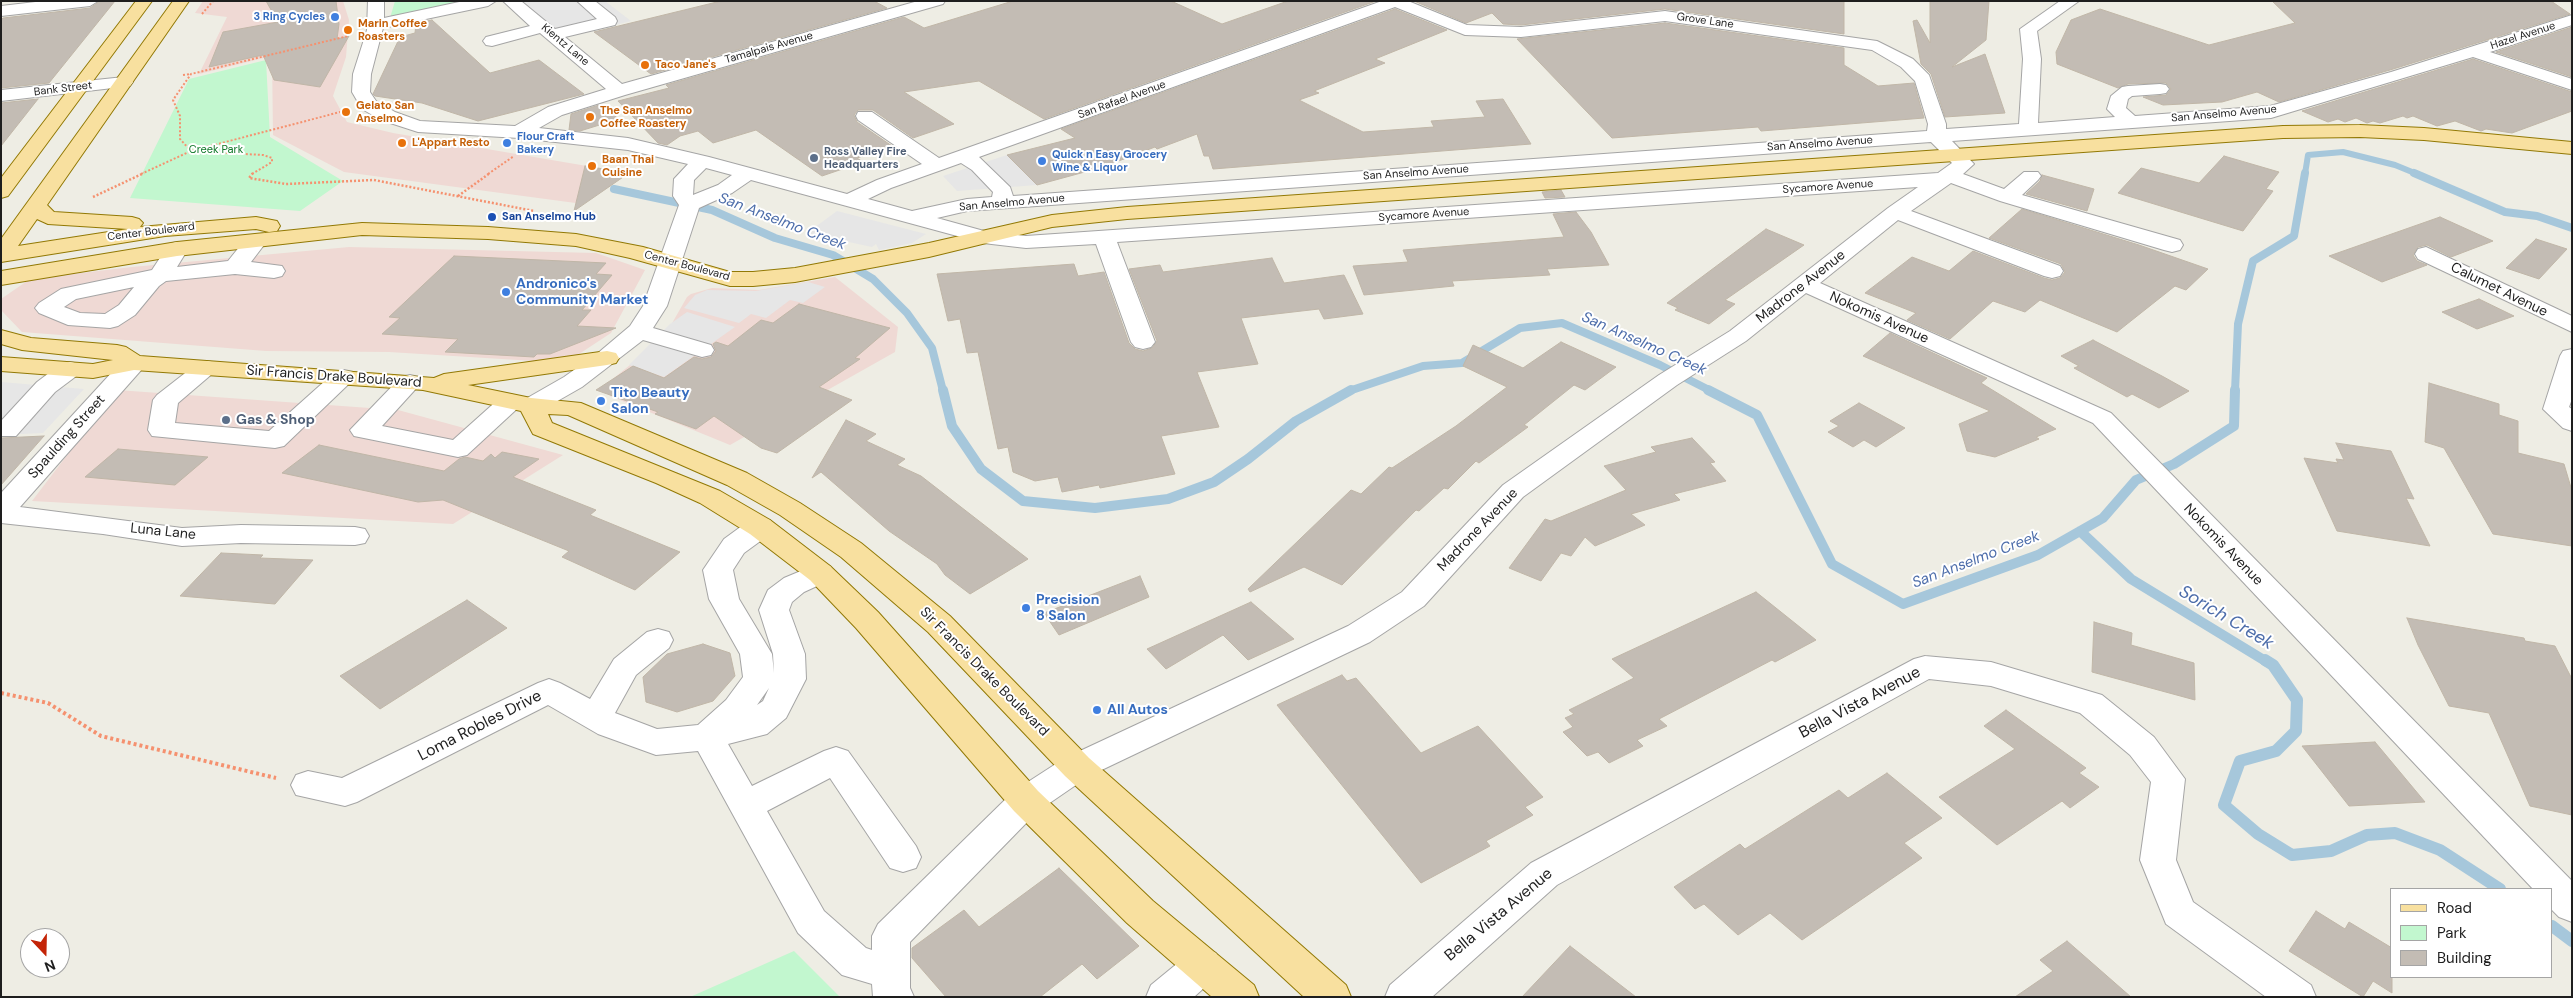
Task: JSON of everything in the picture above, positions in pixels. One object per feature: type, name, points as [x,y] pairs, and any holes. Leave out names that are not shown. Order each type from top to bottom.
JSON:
[{"type":"main road","points":[[1,192],[144,1]]},
{"type":"main road","points":[[1,255],[43,212],[124,82],[180,1]]},
{"type":"main road","name":"Center Boulevard","points":[[1,278],[177,249],[302,234],[367,229],[488,233],[576,240],[634,252],[671,264],[730,279],[753,280],[796,275],[1052,221],[1127,213],[1954,154],[2312,132],[2424,134],[2572,148]]},
{"type":"main road","points":[[43,212],[196,226]]},
{"type":"main road","name":"Center Boulevard","points":[[1,255],[134,233],[196,226],[256,223],[302,234]]},
{"type":"main road","name":"Sir Francis Drake Boulevard","points":[[1,337],[30,345],[117,352],[134,363]]},
{"type":"main road","points":[[416,383],[562,366],[607,358]]},
{"type":"main road","name":"Sir Francis Drake Boulevard","points":[[1,364],[92,370],[134,363],[416,383],[520,404],[572,408],[722,472],[790,509],[851,550],[939,624],[1077,767],[1332,997]]},
{"type":"main road","points":[[520,404],[542,428],[666,477],[710,497],[760,527],[820,573],[866,620],[1026,801],[1140,912],[1240,997]]},
{"type":"street","points":[[1,11],[90,1]]},
{"type":"street","points":[[369,105],[362,92],[362,74],[375,27],[376,1]]},
{"type":"street","points":[[375,27],[488,1]]},
{"type":"street","points":[[492,41],[609,21],[585,1]]},
{"type":"street","name":"Tamalpais Avenue","points":[[519,132],[555,111],[618,91],[937,1]]},
{"type":"street","points":[[2028,129],[2032,59],[2028,29],[2071,1]]},
{"type":"street","name":"Grove Lane","points":[[1397,2],[1465,30],[1521,32],[1665,16],[1877,46],[1907,64],[1923,79],[1937,124],[1936,136]]},
{"type":"street","name":"San Rafael Avenue","points":[[848,201],[884,184],[1397,2]]},
{"type":"street","name":"Kientz Lane","points":[[514,9],[549,31],[618,91]]},
{"type":"street","name":"Hazel Avenue","points":[[2474,52],[2572,20]]},
{"type":"street","points":[[2474,52],[2572,85]]},
{"type":"street","name":"San Anselmo Avenue","points":[[369,105],[388,116],[418,126],[545,134],[628,144],[702,161],[908,218],[967,205],[1002,202],[2271,112],[2474,52]]},
{"type":"street","name":"Bank Street","points":[[1,96],[124,82]]},
{"type":"street","points":[[2131,122],[2116,109],[2120,96],[2128,91],[2160,89]]},
{"type":"street","points":[[864,116],[937,166]]},
{"type":"street","points":[[1936,136],[1954,154]]},
{"type":"street","name":"Madrone Avenue","points":[[892,984],[891,936],[1026,801],[1077,767],[1359,634],[1413,598],[1513,491],[1679,373],[1738,336],[1895,212],[1964,164],[1954,154]]},
{"type":"street","points":[[964,156],[979,166],[1002,190],[1002,202]]},
{"type":"street","points":[[416,383],[364,430],[458,449],[520,404],[573,382],[607,358],[639,331],[655,306],[682,231],[687,195],[684,179],[702,161]]},
{"type":"street","points":[[687,195],[712,195],[748,174]]},
{"type":"street","points":[[2007,197],[2031,176]]},
{"type":"street","points":[[1946,177],[2007,197],[2172,245]]},
{"type":"street","name":"Sycamore Avenue","points":[[908,218],[983,237],[1026,242],[1946,177]]},
{"type":"street","points":[[1895,212],[2052,271]]},
{"type":"street","points":[[1104,236],[1143,342]]},
{"type":"street","points":[[235,267],[256,241]]},
{"type":"street","points":[[177,249],[160,275],[235,267],[274,272]]},
{"type":"street","name":"Calumet Avenue","points":[[2426,254],[2572,325]]},
{"type":"street","name":"Nokomis Avenue","points":[[1804,284],[2102,418],[2572,906]]},
{"type":"street","points":[[639,331],[702,350]]},
{"type":"street","points":[[2572,356],[2556,409],[2572,423]]},
{"type":"street","name":"Spaulding Street","points":[[1,513],[97,402],[134,363]]},
{"type":"street","points":[[207,368],[166,400],[161,430],[275,440],[344,377]]},
{"type":"street","points":[[6,430],[46,387],[70,369]]},
{"type":"street","name":"Luna Lane","points":[[1,513],[103,525],[182,537],[240,534],[355,536]]},
{"type":"street","points":[[760,527],[734,546],[718,570],[724,599],[756,654],[759,679],[737,709],[707,737],[811,922],[854,963],[892,984]]},
{"type":"street","name":"Loma Robles Drive","points":[[308,786],[345,792],[549,691],[597,716],[610,725],[656,742],[707,737],[755,725],[775,709],[790,679],[789,654],[774,610],[776,603],[779,596],[794,585],[820,573]]},
{"type":"street","points":[[597,716],[625,667],[658,640]]},
{"type":"street","name":"Bella Vista Avenue","points":[[1404,997],[1544,874],[1925,667],[1991,674],[2091,704],[2142,746],[2168,779],[2158,860],[2179,914],[2296,997]]},
{"type":"street","points":[[745,806],[836,760],[903,857]]},
{"type":"street","points":[[1165,997],[1203,965]]},
{"type":"path","points":[[183,75],[375,27]]},
{"type":"path","points":[[191,74],[173,100],[180,116],[180,139],[191,151],[263,154],[272,158],[272,162],[255,171],[249,178],[286,184],[374,180],[536,212]]},
{"type":"path","points":[[43,212],[191,151],[369,105]]},
{"type":"path","points":[[458,196],[545,134]]},
{"type":"path","points":[[1,693],[48,703],[101,736],[308,786]]},
{"type":"shaded area","points":[[203,1],[343,1],[349,20],[346,57],[333,96],[347,122],[393,133],[628,173],[583,204],[344,172],[273,135],[272,56],[199,74],[227,17],[195,13]]},
{"type":"shaded area","points":[[510,1],[605,1],[631,21],[550,41]]},
{"type":"shaded area","points":[[1007,155],[1037,185],[957,191],[943,176]]},
{"type":"shaded area","points":[[837,211],[926,234],[912,243],[879,250],[876,244],[872,247],[807,233]]},
{"type":"shaded area","points":[[349,247],[596,253],[645,270],[611,333],[573,358],[534,361],[389,352],[266,351],[22,332],[1,310],[1,299],[30,279],[132,267]]},
{"type":"shaded area","points":[[835,277],[898,327],[895,352],[730,445],[610,396],[609,382],[652,347],[671,325],[687,297],[691,294],[712,288],[759,290]]},
{"type":"shaded area","points":[[808,282],[825,287],[803,303],[790,300],[766,318],[751,314],[739,323],[684,308],[695,295],[707,290],[756,291]]},
{"type":"shaded area","points":[[687,312],[735,327],[664,377],[629,365],[670,324]]},
{"type":"shaded area","points":[[1,382],[84,389],[43,433],[1,435]]},
{"type":"shaded area","points":[[117,390],[398,410],[563,455],[453,524],[32,501]]},
{"type":"green space","points":[[395,1],[467,1],[390,18]]},
{"type":"green space","name":"Creek Park","points":[[266,60],[270,137],[343,181],[300,211],[130,198],[189,79]]},
{"type":"green space","points":[[794,951],[840,997],[690,997]]},
{"type":"building","points":[[100,1],[115,1],[49,83],[1,88],[1,20],[3,18],[90,8]]},
{"type":"building","points":[[266,1],[336,1],[339,24],[337,39],[349,36],[320,87],[274,80],[263,55],[209,67],[223,32],[278,22]]},
{"type":"building","points":[[721,1],[874,1],[887,8],[651,74],[594,32]]},
{"type":"building","points":[[1013,1],[1171,1],[1222,24],[1288,1],[1376,1],[1044,119],[979,81],[904,92],[954,124],[913,138],[873,110],[858,110],[854,115],[857,122],[892,146],[857,158],[863,162],[822,176],[756,130],[713,143],[698,131],[680,136],[667,145],[658,143],[618,101],[669,88],[666,85],[904,17],[924,28]]},
{"type":"building","points":[[1414,1],[1844,1],[1844,34],[1665,9],[1521,25],[1503,24],[1492,13],[1466,23]]},
{"type":"building","points":[[1930,1],[1989,1],[1986,40],[1952,67],[1985,54],[2005,113],[1945,117],[1931,74],[1921,64],[1913,21],[1917,20],[1930,43]]},
{"type":"building","points":[[2272,1],[2551,1],[2570,14],[2279,102],[2257,92],[2222,102],[2163,105],[2143,97],[2166,95],[2171,89],[2166,83],[2128,84],[2118,88],[2057,64],[2056,52],[2071,20],[2100,9],[2209,45],[2295,23]]},
{"type":"building","points":[[1395,9],[1447,30],[1375,59],[1385,63],[1314,91],[1319,93],[1299,100],[1363,132],[1434,127],[1431,121],[1485,117],[1476,101],[1503,99],[1531,144],[1213,169],[1209,156],[1204,156],[1197,134],[1157,149],[1155,147],[1103,167],[1037,185],[1007,155],[1075,138],[1061,129]]},
{"type":"building","points":[[432,20],[490,73],[539,60],[584,94],[478,121],[422,103],[375,96],[373,94],[400,37],[415,33],[416,23]]},
{"type":"building","points":[[1665,23],[1844,48],[1844,65],[1878,86],[1914,83],[1924,118],[1761,131],[1758,127],[1612,138],[1517,39]]},
{"type":"building","points":[[2572,27],[2572,77],[2496,52]]},
{"type":"building","points":[[2473,59],[2572,92],[2572,111],[2512,133],[2486,129],[2481,131],[2455,121],[2437,126],[2413,116],[2407,118],[2403,116],[2380,123],[2373,121],[2367,123],[2356,118],[2345,122],[2338,119],[2328,122],[2302,111]]},
{"type":"building","points":[[38,99],[1,146],[1,103]]},
{"type":"building","points":[[599,105],[619,119],[580,131],[569,130],[571,114]]},
{"type":"building","points":[[2224,156],[2279,172],[2266,189],[2273,191],[2243,231],[2118,193],[2141,168],[2199,183]]},
{"type":"building","points":[[585,166],[629,173],[574,211]]},
{"type":"building","points":[[2042,175],[2094,189],[2087,211],[2026,194],[2040,181]]},
{"type":"building","points":[[1561,190],[1565,197],[1545,198],[1542,192]]},
{"type":"building","points":[[2022,209],[2139,245],[2208,269],[2186,290],[2175,286],[2117,332],[2040,300],[2025,312],[1993,301],[1950,339],[1907,320],[1916,313],[1865,293],[1912,257],[1949,271],[1973,251],[2044,278],[2052,280],[2060,278],[2065,272],[2061,264],[1989,238]]},
{"type":"building","points":[[1576,212],[1591,232],[1609,265],[1547,269],[1550,275],[1452,281],[1454,286],[1364,295],[1353,266],[1408,262],[1403,250],[1564,237],[1553,214]]},
{"type":"building","points":[[2440,217],[2493,241],[2451,257],[2427,245],[2418,247],[2413,255],[2417,261],[2427,265],[2382,282],[2329,256]]},
{"type":"building","points":[[1766,229],[1804,245],[1725,300],[1735,304],[1709,324],[1675,310],[1678,308],[1667,303]]},
{"type":"building","points":[[2536,239],[2567,249],[2539,279],[2506,268]]},
{"type":"building","name":"Andronico's Community Market","points":[[454,256],[606,263],[596,274],[612,275],[582,310],[591,310],[577,326],[616,328],[550,354],[537,354],[534,357],[445,352],[458,339],[382,334],[400,318],[389,317]]},
{"type":"building","points":[[1272,258],[1284,283],[1344,275],[1363,314],[1324,319],[1319,309],[1241,318],[1258,364],[1197,372],[1219,427],[1161,436],[1175,474],[1100,488],[1099,485],[1062,492],[1058,477],[1035,481],[1013,472],[1008,447],[998,449],[978,352],[967,353],[960,319],[948,321],[937,274],[1074,264],[1078,276],[1104,272],[1129,343],[1135,349],[1143,351],[1152,348],[1157,341],[1129,269],[1160,265],[1163,272]]},
{"type":"building","points":[[2479,299],[2514,316],[2477,329],[2442,312]]},
{"type":"building","points":[[799,304],[890,328],[855,358],[860,359],[819,387],[852,400],[777,453],[761,448],[714,416],[696,429],[655,414],[658,412],[596,390],[633,366],[664,378],[694,357],[702,359],[711,357],[716,351],[713,344],[716,342],[728,346],[761,320],[773,323]]},
{"type":"building","points":[[1890,333],[1987,378],[1981,383],[2056,429],[2036,437],[2039,439],[1995,457],[1967,451],[1959,424],[1990,411],[1863,356]]},
{"type":"building","points":[[2093,340],[2189,391],[2159,408],[2132,394],[2127,397],[2074,368],[2079,366],[2061,356]]},
{"type":"building","points":[[1561,342],[1616,367],[1585,390],[1574,385],[1524,425],[1528,427],[1479,463],[1476,461],[1448,489],[1444,488],[1419,511],[1416,510],[1342,585],[1304,567],[1250,592],[1248,589],[1351,490],[1361,494],[1389,467],[1392,468],[1456,426],[1507,387],[1463,366],[1473,345],[1523,368]]},
{"type":"building","points":[[2429,383],[2499,404],[2499,415],[2518,421],[2518,453],[2564,464],[2572,491],[2572,546],[2493,534],[2444,448],[2425,442]]},
{"type":"building","points":[[1859,403],[1905,428],[1876,447],[1864,440],[1853,447],[1828,432],[1839,426],[1830,421]]},
{"type":"building","points":[[846,420],[876,434],[866,441],[905,459],[897,465],[921,476],[1028,559],[970,594],[945,575],[937,564],[889,531],[821,472],[812,478]]},
{"type":"building","points":[[44,436],[1,485],[1,438]]},
{"type":"building","points":[[1692,438],[1715,462],[1710,463],[1726,481],[1674,494],[1680,500],[1631,514],[1645,525],[1595,546],[1585,537],[1571,556],[1561,553],[1541,581],[1509,568],[1545,519],[1551,521],[1626,490],[1604,466],[1656,452],[1651,447]]},
{"type":"building","points":[[2336,443],[2391,451],[2414,499],[2406,498],[2430,546],[2337,531],[2304,458],[2338,463],[2336,459],[2344,460]]},
{"type":"building","points":[[319,445],[444,471],[459,459],[465,457],[483,461],[491,454],[495,458],[502,452],[539,459],[513,477],[596,510],[590,515],[680,552],[635,590],[562,557],[569,551],[443,500],[418,502],[282,473]]},
{"type":"building","points":[[118,449],[208,457],[175,485],[85,477]]},
{"type":"building","points":[[221,553],[263,555],[260,558],[313,560],[275,604],[180,596]]},
{"type":"building","points":[[1140,576],[1149,597],[1059,635],[1044,613]]},
{"type":"building","points":[[1756,592],[1816,640],[1775,662],[1772,660],[1659,719],[1667,726],[1637,740],[1643,746],[1609,763],[1598,752],[1587,756],[1563,732],[1573,727],[1565,718],[1574,714],[1569,710],[1634,678],[1612,659]]},
{"type":"building","points":[[467,600],[507,628],[380,709],[340,676]]},
{"type":"building","points":[[1251,602],[1294,639],[1248,660],[1223,635],[1166,669],[1147,649]]},
{"type":"building","points":[[2407,618],[2524,638],[2525,641],[2555,646],[2572,679],[2572,815],[2530,806],[2489,713],[2449,706],[2418,645]]},
{"type":"building","points":[[2094,622],[2132,633],[2131,645],[2194,663],[2195,700],[2092,672]]},
{"type":"building","points":[[703,644],[730,653],[735,676],[713,701],[677,712],[646,702],[643,677],[667,654]]},
{"type":"building","points":[[1342,675],[1347,681],[1356,678],[1421,753],[1478,726],[1543,797],[1525,807],[1533,815],[1486,841],[1490,846],[1421,883],[1277,705]]},
{"type":"building","points":[[2006,710],[2086,768],[2079,773],[2099,787],[2070,808],[2062,801],[1997,845],[1939,797],[2015,749],[1984,726]]},
{"type":"building","points":[[2375,742],[2425,802],[2349,806],[2302,746]]},
{"type":"building","points":[[1887,773],[1942,818],[1904,843],[1922,858],[1802,940],[1770,913],[1738,935],[1704,904],[1695,909],[1674,887],[1740,844],[1745,849],[1839,790],[1848,798]]},
{"type":"building","points":[[1059,868],[1139,946],[1097,979],[1082,964],[1040,997],[946,997],[912,958],[912,948],[964,910],[979,927]]},
{"type":"building","points":[[2316,911],[2345,929],[2349,922],[2390,947],[2392,993],[2373,981],[2363,997],[2289,951]]},
{"type":"building","points":[[2067,941],[2131,997],[2015,997],[2053,971],[2040,960]]},
{"type":"building","points":[[1570,946],[1636,997],[1522,997]]},
{"type":"waterway","name":"San Anselmo Creek","points":[[2305,174],[2308,155],[2343,152],[2395,165],[2417,174]]},
{"type":"waterway","name":"San Anselmo Creek","points":[[2235,391],[2238,324],[2253,261],[2294,236],[2305,173]]},
{"type":"waterway","name":"San Anselmo Creek","points":[[2414,173],[2505,212],[2537,216],[2572,228]]},
{"type":"waterway","name":"San Anselmo Creek","points":[[614,189],[712,210],[775,238],[833,255],[873,279],[907,313],[932,348],[943,391]]},
{"type":"waterway","name":"San Anselmo Creek","points":[[1350,391],[1423,366],[1462,363],[1520,328],[1562,323],[1660,365],[1711,391]]},
{"type":"waterway","name":"San Anselmo Creek","points":[[943,390],[952,426],[981,469],[1023,501],[1095,508],[1168,499],[1214,482],[1248,459],[1296,421],[1350,391]]},
{"type":"waterway","name":"San Anselmo Creek","points":[[1708,390],[1757,415],[1832,564],[1903,604],[2038,555],[2080,531]]},
{"type":"waterway","points":[[2080,531],[2103,518],[2136,480],[2174,464],[2234,426],[2235,390]]},
{"type":"waterway","name":"Sorich Creek","points":[[2080,531],[2131,579],[2267,662]]},
{"type":"waterway","name":"Sorich Creek","points":[[2265,660],[2273,665],[2297,700],[2296,731],[2276,751],[2240,761],[2224,805],[2258,834],[2292,855],[2331,851],[2367,835],[2395,833],[2440,850],[2498,888]]},
{"type":"waterway","name":"Sorich Creek","points":[[2553,927],[2572,941]]},
{"type":"place","name":"3 Ring Cycles","points":[[335,17]]},
{"type":"place","name":"Marin Coffee Roasters","points":[[348,30]]},
{"type":"place","name":"Taco Jane's","points":[[645,65]]},
{"type":"place","name":"Gelato San Anselmo","points":[[346,112]]},
{"type":"place","name":"The San Anselmo Coffee Roastery","points":[[590,117]]},
{"type":"place","name":"L'Appart Resto","points":[[402,143]]},
{"type":"place","name":"Flour Craft Bakery","points":[[507,143]]},
{"type":"place","name":"Ross Valley Fire Headquarters","points":[[814,158]]},
{"type":"place","name":"Quick n Easy Grocery Wine & Liquor","points":[[1042,161]]},
{"type":"place","name":"Baan Thai Cuisine","points":[[592,166]]},
{"type":"place","name":"San Anselmo Hub","points":[[492,217]]},
{"type":"place","name":"Andronico's Community Market","points":[[506,292]]},
{"type":"place","name":"Tito Beauty Salon","points":[[601,401]]},
{"type":"place","name":"Gas & Shop","points":[[226,420]]},
{"type":"place","name":"Precision 8 Salon","points":[[1026,608]]},
{"type":"place","name":"All Autos","points":[[1097,710]]}]
